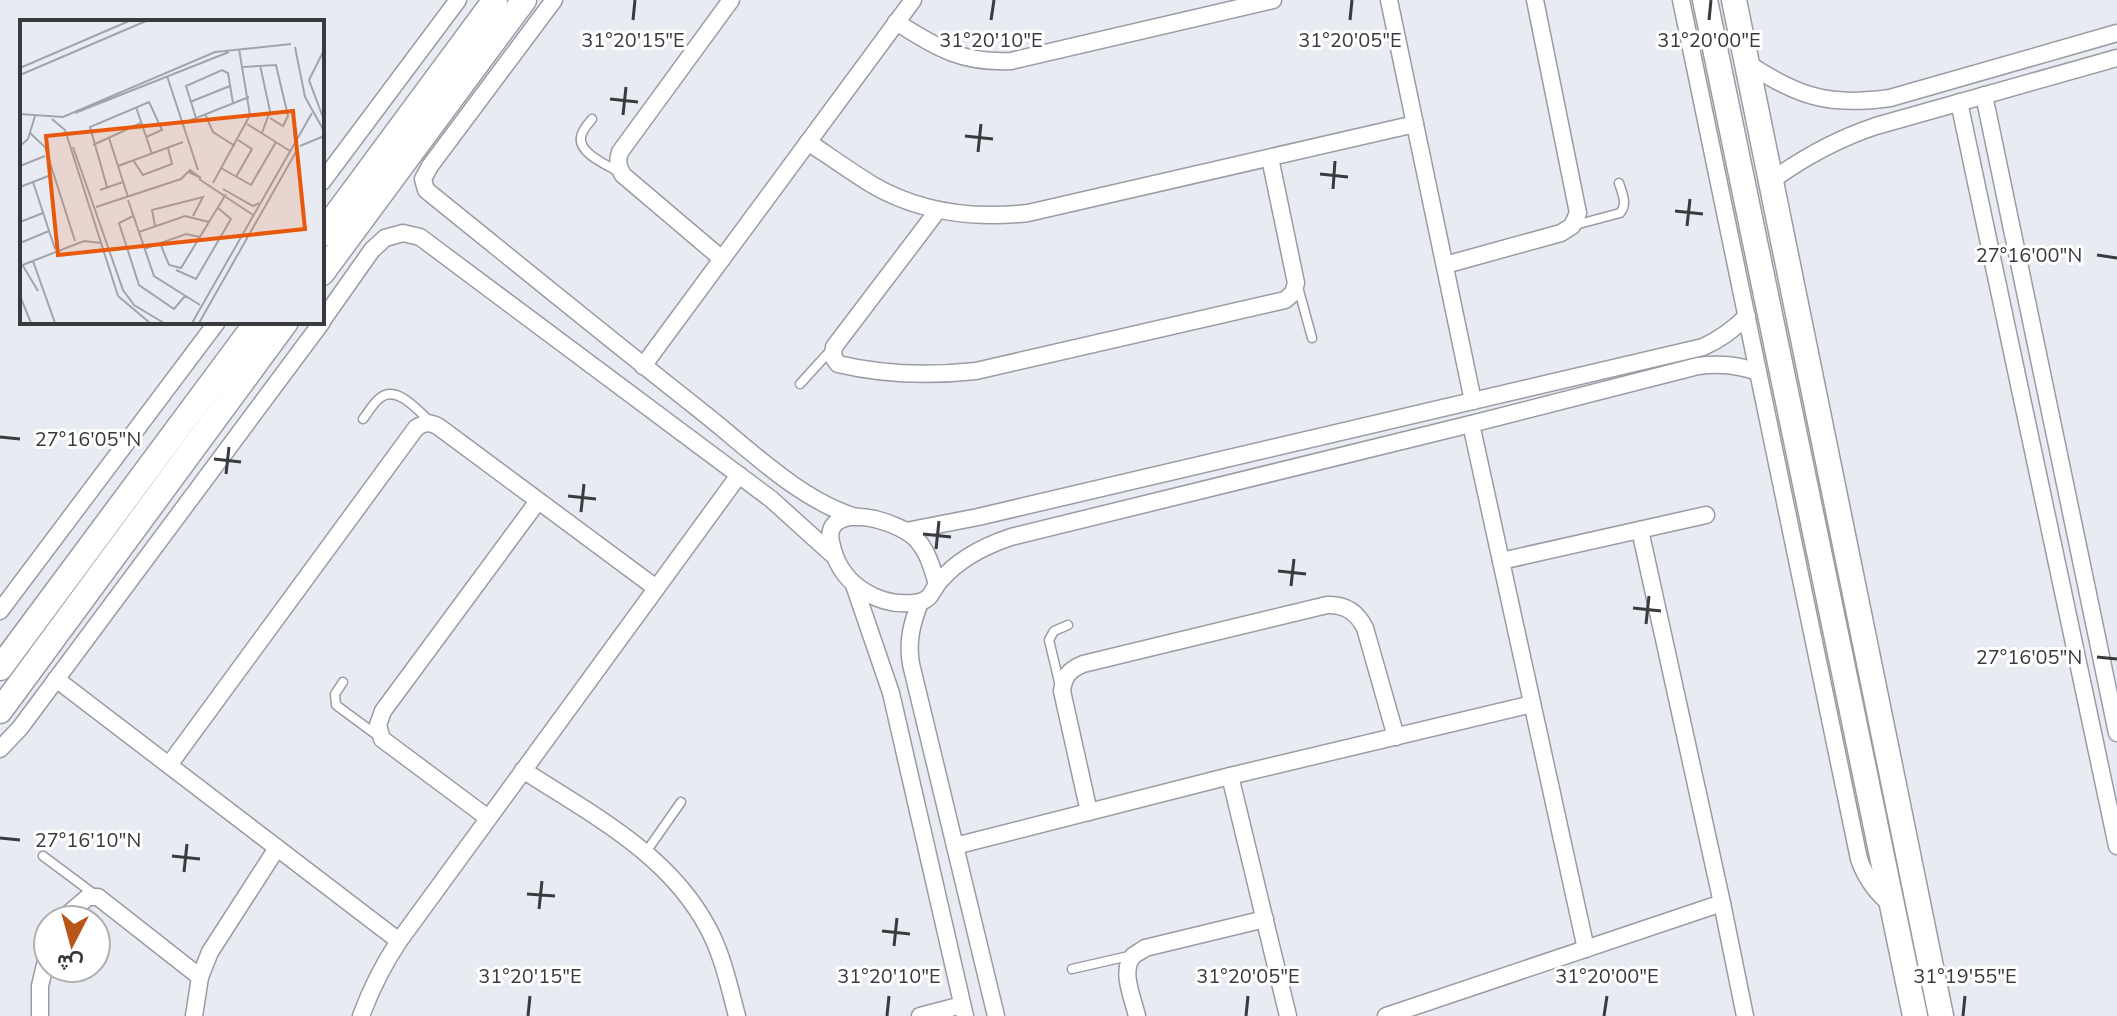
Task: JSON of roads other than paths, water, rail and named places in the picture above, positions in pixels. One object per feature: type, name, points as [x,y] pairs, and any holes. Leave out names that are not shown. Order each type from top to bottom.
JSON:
[{"type":"street","points":[[324,179],[458,0]]},
{"type":"street","points":[[324,231],[495,0]]},
{"type":"street","points":[[324,270],[524,0]]},
{"type":"street","points":[[554,0],[430,166],[423,184],[426,190],[810,497],[857,518]]},
{"type":"street","points":[[722,259],[623,175],[617,160],[731,0]]},
{"type":"street","points":[[643,366],[913,0]]},
{"type":"street","points":[[896,22],[933,45],[960,57],[989,62],[1011,61],[1246,3],[1273,0]]},
{"type":"street","points":[[1389,0],[1473,401]]},
{"type":"street","points":[[1445,265],[1561,233],[1572,226],[1578,213],[1535,0]]},
{"type":"street","points":[[1681,0],[1859,859],[1868,881],[1893,906]]},
{"type":"street","points":[[1705,0],[1915,1016]]},
{"type":"street","points":[[1734,0],[1941,1016]]},
{"type":"street","points":[[1747,63],[1793,90],[1817,98],[1866,102],[1890,98],[2117,33]]},
{"type":"street","points":[[1771,181],[1808,156],[1848,135],[2117,58]]},
{"type":"street","points":[[1984,95],[2112,686],[2117,733]]},
{"type":"street","points":[[1959,102],[2117,846]]},
{"type":"street","points":[[808,142],[872,185],[903,199],[938,210],[986,216],[1028,213],[1415,124]]},
{"type":"street","points":[[938,210],[834,347],[833,357],[838,364],[920,375],[976,371],[1285,300],[1293,293],[1296,283],[1270,158]]},
{"type":"street","points":[[324,319],[372,250],[385,238],[403,233],[420,237],[793,518],[835,558],[854,585],[888,601],[920,602],[928,598],[937,584],[974,553],[1011,537],[1698,366],[1718,363],[1738,365],[1758,372]]},
{"type":"street","points":[[906,531],[978,517],[1703,347],[1727,334],[1747,316]]},
{"type":"street","points":[[0,611],[215,324]]},
{"type":"street","points":[[0,711],[44,630],[256,324]]},
{"type":"street","points":[[0,668],[44,630],[284,324]]},
{"type":"street","points":[[0,749],[20,728],[321,324]]},
{"type":"street","points":[[169,765],[416,428],[423,423],[432,423],[656,588]]},
{"type":"street","points":[[1471,424],[1586,949]]},
{"type":"street","points":[[361,1016],[383,964],[399,941],[739,475]]},
{"type":"street","points":[[488,818],[382,739],[378,725],[383,711],[538,501]]},
{"type":"street","points":[[1501,561],[1706,515]]},
{"type":"street","points":[[835,558],[830,533],[839,521],[846,518],[883,521],[906,531],[923,547],[937,584]]},
{"type":"street","points":[[1640,530],[1745,1016]]},
{"type":"street","points":[[854,585],[891,693],[964,1010],[920,1016]]},
{"type":"street","points":[[920,602],[911,625],[909,651],[996,1016]]},
{"type":"street","points":[[1089,812],[1062,691],[1064,679],[1072,669],[1083,664],[1335,605],[1345,607],[1361,619],[1365,628],[1396,737]]},
{"type":"street","points":[[56,679],[399,941]]},
{"type":"street","points":[[955,846],[1532,704]]},
{"type":"street","points":[[523,770],[646,852],[671,875],[709,931],[722,962],[737,1016]]},
{"type":"street","points":[[1230,776],[1288,1016]]},
{"type":"street","points":[[194,1016],[200,977],[210,952],[277,848]]},
{"type":"street","points":[[80,904],[88,897],[98,897],[200,977]]},
{"type":"street","points":[[1386,1016],[1722,903]]},
{"type":"street","points":[[1137,1016],[1127,966],[1134,955],[1145,948],[1265,919]]},
{"type":"street","points":[[40,984],[40,1016]]},
{"type":"lane","points":[[592,119],[582,133],[582,146],[623,175]]},
{"type":"lane","points":[[1572,226],[1620,213],[1625,202],[1619,183]]},
{"type":"lane","points":[[1296,283],[1312,338]]},
{"type":"lane","points":[[800,384],[834,347]]},
{"type":"lane","points":[[363,419],[379,398],[396,394],[432,423]]},
{"type":"lane","points":[[1062,691],[1049,640],[1054,631],[1068,625]]},
{"type":"lane","points":[[343,682],[335,694],[336,705],[382,739]]},
{"type":"lane","points":[[646,852],[681,802]]},
{"type":"lane","points":[[43,856],[98,897]]},
{"type":"lane","points":[[1072,969],[1134,955]]}]
